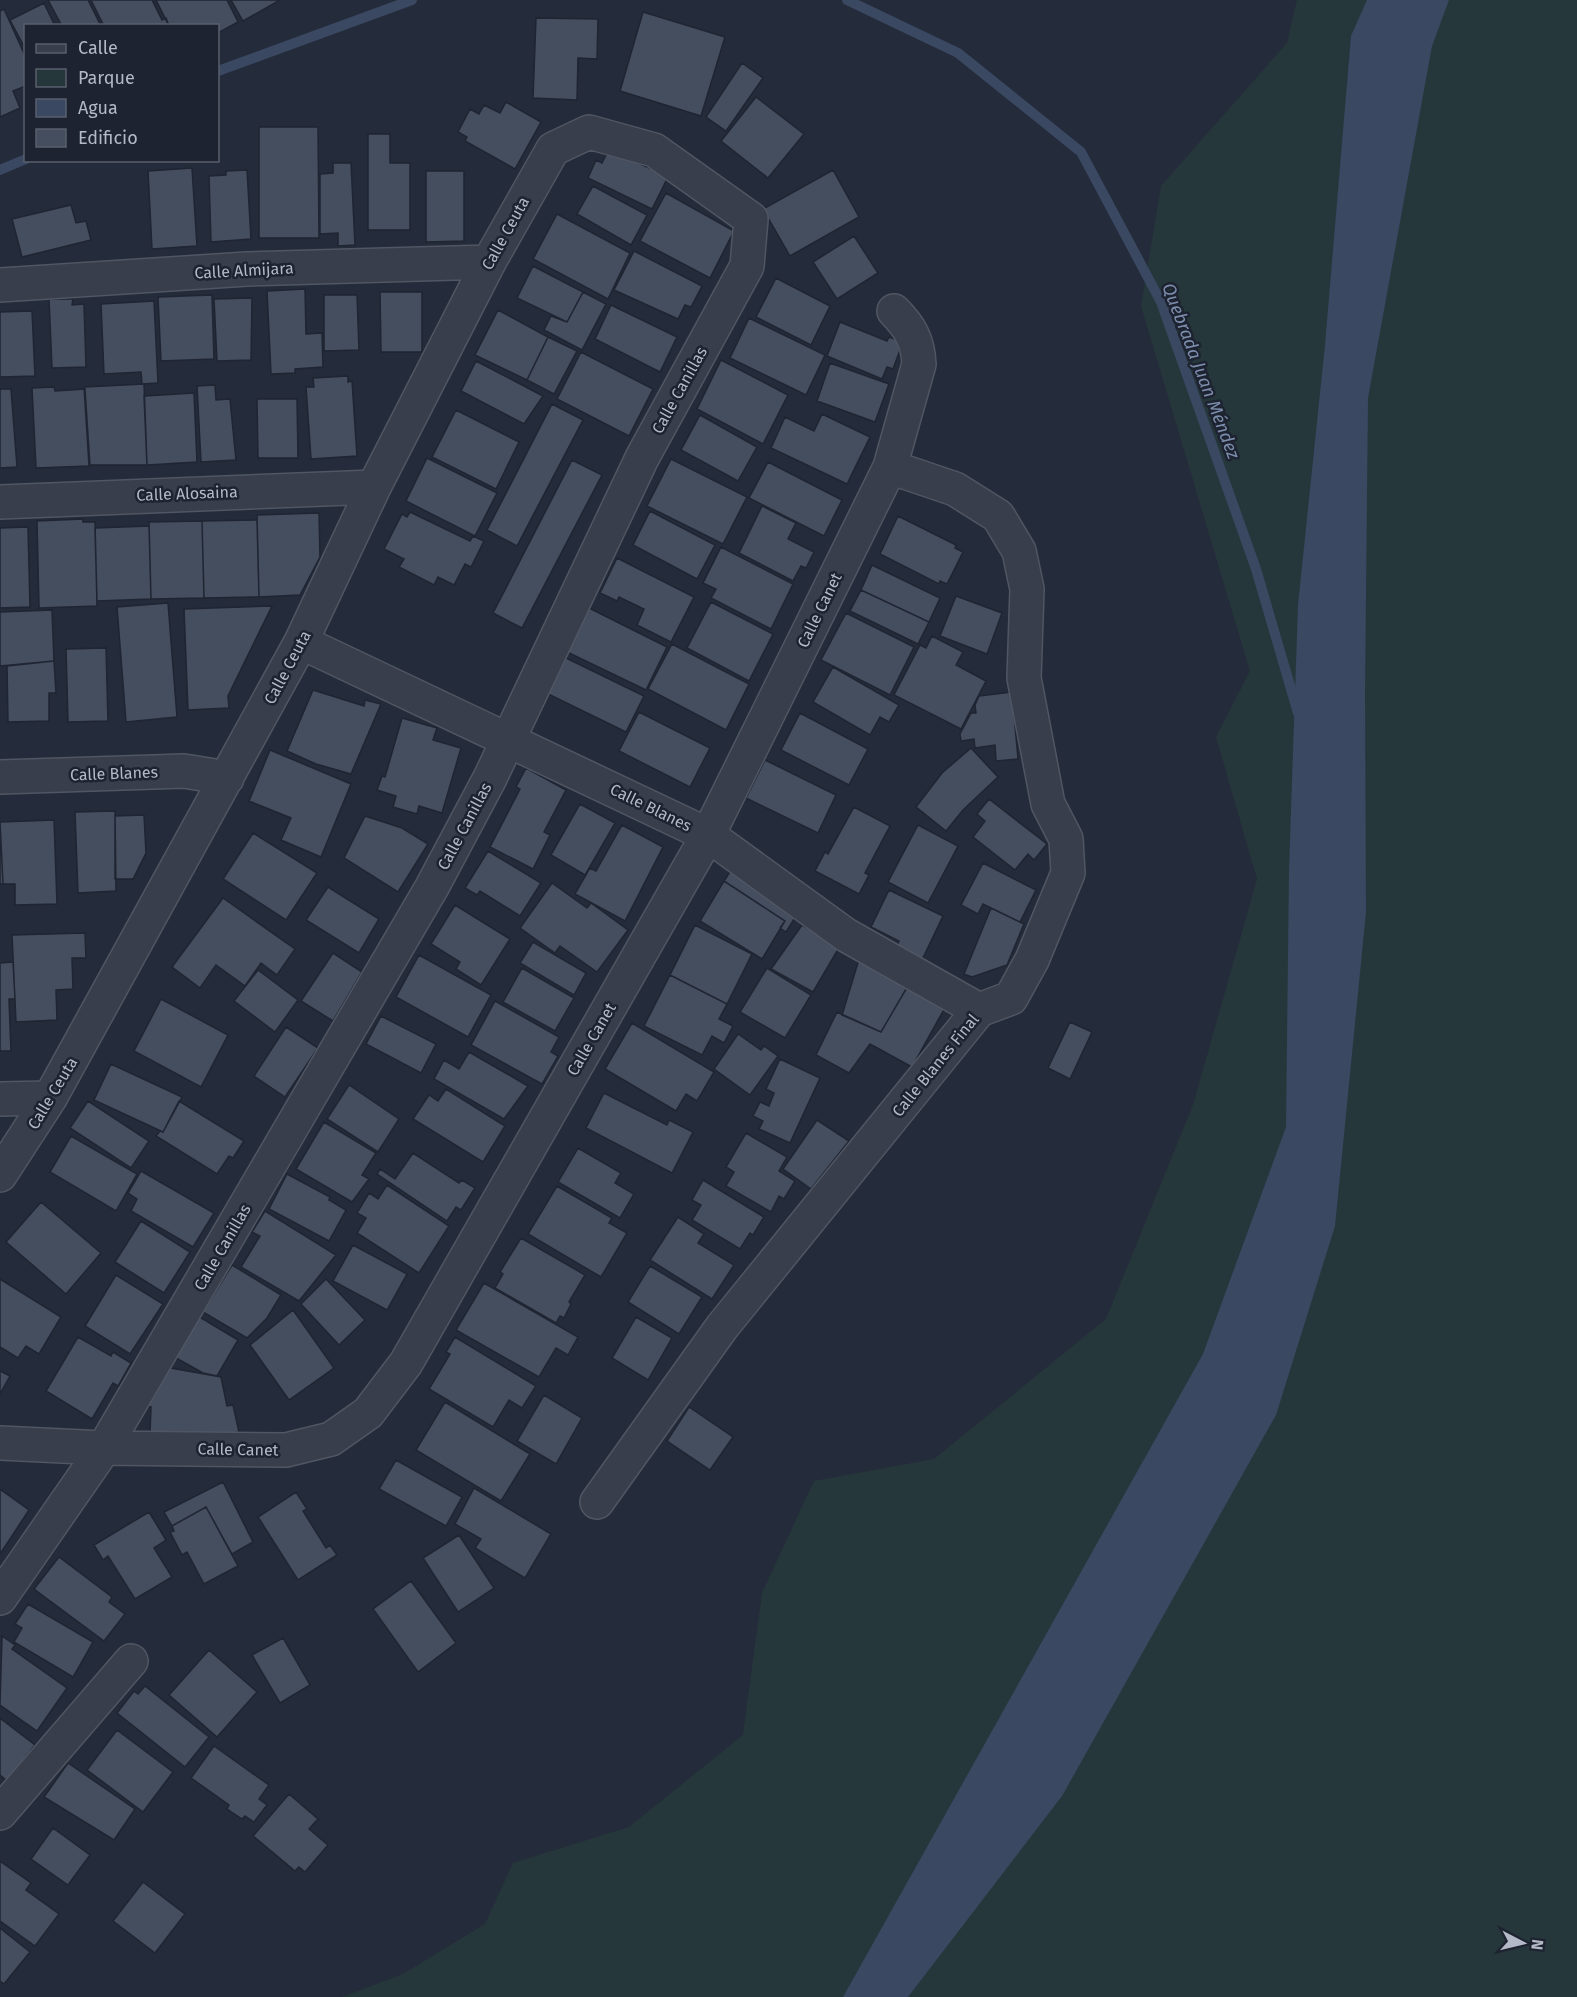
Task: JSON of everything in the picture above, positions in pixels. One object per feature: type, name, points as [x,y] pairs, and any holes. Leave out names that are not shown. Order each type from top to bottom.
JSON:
[{"type":"street","name":"Calle Canillas","points":[[0,1598],[104,1448],[432,887],[508,739],[642,458],[747,266],[751,219],[654,150],[589,132],[553,148]]},
{"type":"street","name":"Calle Ceuta","points":[[0,1175],[50,1098],[301,642],[374,487],[489,262],[553,148]]},
{"type":"street","name":"Calle Almijara","points":[[0,285],[247,269],[489,262]]},
{"type":"street","name":"Calle Canet","points":[[0,1443],[104,1448],[286,1450],[331,1439],[368,1413],[406,1363],[708,835],[890,467],[919,364],[918,347],[908,326],[894,311]]},
{"type":"street","name":"Calle Blanes Final","points":[[597,1502],[722,1327],[979,1010],[1011,998],[1032,960],[1068,873],[1066,839],[1048,804],[1024,678],[1027,589],[1019,551],[998,516],[956,489],[890,467]]},
{"type":"street","name":"Calle Alosaina","points":[[0,502],[374,487]]},
{"type":"street","name":"Calle Blanes","points":[[301,642],[708,835],[846,935],[979,1010]]},
{"type":"street","name":"Calle Blanes","points":[[0,777],[184,771],[227,778]]},
{"type":"street","points":[[0,1099],[50,1098]]},
{"type":"street","points":[[0,1813],[131,1661]]},
{"type":"green space","points":[[1297,0],[1577,0],[1577,1997],[342,1997],[403,1974],[485,1924],[513,1863],[629,1827],[743,1735],[762,1593],[814,1481],[934,1459],[1106,1319],[1193,1105],[1257,879],[1216,737],[1250,671],[1141,306],[1161,186],[1287,43]]},
{"type":"water","points":[[1367,0],[1449,0],[1432,46],[1368,398],[1365,692],[1366,912],[1335,1226],[1276,1415],[1062,1796],[908,1997],[843,1997],[1203,1354],[1286,1127],[1289,870],[1298,605],[1325,345],[1351,36]]},
{"type":"building","points":[[48,0],[88,0],[100,24],[61,24]]},
{"type":"building","points":[[91,0],[152,0],[162,20],[166,18],[168,24],[103,24]]},
{"type":"building","points":[[156,0],[227,0],[238,22],[219,32],[219,24],[168,24]]},
{"type":"building","points":[[231,0],[280,0],[243,21]]},
{"type":"building","points":[[44,3],[54,24],[24,24],[24,46],[10,20]]},
{"type":"building","points":[[4,9],[24,54],[24,87],[13,91],[20,108],[0,117],[0,11]]},
{"type":"building","points":[[643,12],[725,37],[701,116],[620,91]]},
{"type":"building","points":[[536,18],[598,19],[597,59],[578,58],[577,100],[533,98]]},
{"type":"building","points":[[742,63],[763,78],[726,131],[706,117]]},
{"type":"building","points":[[756,97],[804,134],[768,178],[721,141]]},
{"type":"building","points":[[506,102],[541,122],[515,169],[465,141],[467,137],[458,132],[470,109],[479,114],[484,105],[500,113]]},
{"type":"building","points":[[259,127],[318,127],[319,238],[259,238]]},
{"type":"building","points":[[368,134],[390,134],[390,163],[410,163],[410,230],[368,230]]},
{"type":"building","points":[[609,149],[668,177],[652,209],[588,178],[596,160],[602,163]]},
{"type":"building","points":[[333,163],[351,163],[355,245],[338,246],[338,233],[320,234],[320,174],[333,173]]},
{"type":"building","points":[[192,168],[197,246],[152,249],[148,171]]},
{"type":"building","points":[[247,170],[251,239],[211,242],[209,176],[226,175],[226,171]]},
{"type":"building","points":[[833,170],[859,217],[790,256],[763,209]]},
{"type":"building","points":[[426,171],[464,171],[464,241],[426,242]]},
{"type":"building","points":[[593,186],[647,215],[631,245],[577,214]]},
{"type":"building","points":[[666,193],[734,231],[710,278],[640,241]]},
{"type":"building","points":[[71,205],[76,223],[86,221],[91,240],[22,257],[12,219]]},
{"type":"building","points":[[557,214],[630,253],[608,299],[533,259]]},
{"type":"building","points":[[854,236],[878,273],[837,299],[813,262]]},
{"type":"building","points":[[634,251],[702,286],[691,307],[685,305],[678,319],[614,290]]},
{"type":"building","points":[[533,266],[583,292],[567,322],[517,298]]},
{"type":"building","points":[[776,278],[830,306],[811,345],[756,317]]},
{"type":"building","points":[[305,289],[306,334],[322,333],[323,367],[295,369],[295,373],[271,374],[267,291]]},
{"type":"building","points":[[380,292],[422,292],[422,352],[381,352]]},
{"type":"building","points":[[583,292],[606,304],[582,350],[544,330],[551,316],[567,322]]},
{"type":"building","points":[[212,295],[214,359],[161,361],[158,297]]},
{"type":"building","points":[[324,295],[357,295],[359,350],[324,351]]},
{"type":"building","points":[[252,298],[251,360],[217,361],[214,299]]},
{"type":"building","points":[[49,299],[73,299],[72,305],[84,304],[86,367],[52,368]]},
{"type":"building","points":[[154,301],[158,383],[142,384],[141,372],[104,374],[101,304]]},
{"type":"building","points":[[611,305],[677,337],[660,372],[595,339]]},
{"type":"building","points":[[498,310],[548,337],[527,380],[475,355]]},
{"type":"building","points":[[32,311],[35,376],[0,377],[0,312]]},
{"type":"building","points":[[749,318],[825,355],[806,395],[730,358]]},
{"type":"building","points":[[840,322],[887,341],[889,337],[903,342],[893,369],[887,367],[882,379],[827,356]]},
{"type":"building","points":[[548,337],[577,351],[554,394],[527,380]]},
{"type":"building","points":[[581,352],[653,389],[629,436],[557,399]]},
{"type":"building","points":[[721,360],[788,395],[763,444],[697,409]]},
{"type":"building","points":[[476,361],[543,396],[524,424],[461,391]]},
{"type":"building","points":[[830,363],[889,384],[875,422],[817,401]]},
{"type":"building","points":[[348,376],[348,382],[352,381],[357,456],[311,459],[306,387],[314,387],[313,378]]},
{"type":"building","points":[[144,384],[147,465],[89,465],[84,387]]},
{"type":"building","points":[[215,385],[216,400],[230,399],[236,460],[201,462],[197,386]]},
{"type":"building","points":[[54,387],[55,391],[85,389],[90,466],[36,468],[32,388]]},
{"type":"building","points":[[0,389],[11,389],[17,467],[0,468]]},
{"type":"building","points":[[194,393],[197,462],[147,465],[144,396]]},
{"type":"building","points":[[257,399],[297,399],[298,458],[258,458]]},
{"type":"building","points":[[552,404],[583,420],[517,546],[487,530]]},
{"type":"building","points":[[456,410],[519,442],[496,489],[432,457]]},
{"type":"building","points":[[822,414],[870,437],[847,484],[771,448],[785,417],[814,431]]},
{"type":"building","points":[[700,415],[757,447],[738,481],[681,450]]},
{"type":"building","points":[[427,458],[497,493],[475,536],[406,501]]},
{"type":"building","points":[[671,459],[747,497],[723,544],[647,506]]},
{"type":"building","points":[[572,460],[602,475],[522,628],[493,613]]},
{"type":"building","points":[[768,462],[842,500],[824,536],[749,498]]},
{"type":"building","points":[[762,506],[796,523],[788,539],[814,552],[806,568],[801,566],[793,581],[739,553]]},
{"type":"building","points":[[650,511],[715,545],[697,579],[633,545]]},
{"type":"building","points":[[410,512],[470,541],[473,536],[484,541],[471,567],[465,564],[454,585],[438,577],[434,585],[399,567],[404,559],[384,549],[402,514],[407,517]]},
{"type":"building","points":[[319,513],[320,557],[300,595],[259,597],[257,515]]},
{"type":"building","points":[[898,516],[956,545],[955,548],[963,552],[947,584],[940,581],[939,584],[880,554]]},
{"type":"building","points":[[83,519],[83,522],[95,522],[97,606],[39,608],[37,521]]},
{"type":"building","points":[[257,520],[259,597],[204,598],[202,521]]},
{"type":"building","points":[[202,521],[204,598],[151,599],[149,522]]},
{"type":"building","points":[[149,526],[151,599],[97,601],[95,528]]},
{"type":"building","points":[[28,527],[30,607],[0,608],[0,528]]},
{"type":"building","points":[[721,547],[793,584],[771,629],[711,598],[716,589],[703,583]]},
{"type":"building","points":[[617,558],[694,597],[671,642],[637,625],[644,609],[619,597],[617,601],[600,593]]},
{"type":"building","points":[[872,565],[940,598],[929,622],[861,590]]},
{"type":"building","points":[[861,590],[929,622],[918,644],[850,611]]},
{"type":"building","points":[[956,596],[1002,613],[987,654],[940,636]]},
{"type":"building","points":[[711,602],[773,634],[749,681],[687,648]]},
{"type":"building","points":[[168,603],[177,717],[126,722],[117,607]]},
{"type":"building","points":[[272,606],[228,696],[229,708],[188,710],[184,609]]},
{"type":"building","points":[[587,607],[667,647],[646,690],[565,651]]},
{"type":"building","points":[[52,610],[54,661],[0,666],[0,612]]},
{"type":"building","points":[[846,613],[914,647],[890,695],[821,660]]},
{"type":"building","points":[[932,636],[963,652],[956,665],[986,681],[961,729],[894,695],[920,645],[926,648]]},
{"type":"building","points":[[672,644],[749,684],[726,730],[648,689]]},
{"type":"building","points":[[106,648],[108,721],[68,722],[66,649]]},
{"type":"building","points":[[562,656],[644,696],[626,732],[544,692]]},
{"type":"building","points":[[54,661],[56,693],[49,693],[49,721],[8,722],[7,666]]},
{"type":"building","points":[[833,667],[899,705],[889,722],[880,717],[870,735],[813,702]]},
{"type":"building","points":[[313,690],[364,706],[365,700],[381,704],[351,774],[316,764],[287,751]]},
{"type":"building","points":[[1012,692],[1018,759],[996,761],[995,745],[975,748],[974,739],[961,741],[960,734],[971,713],[976,713],[975,705],[979,696]]},
{"type":"building","points":[[639,712],[710,748],[690,787],[619,751]]},
{"type":"building","points":[[800,713],[868,749],[849,785],[781,750]]},
{"type":"building","points":[[402,718],[437,728],[433,740],[461,748],[442,813],[419,806],[417,814],[393,807],[396,796],[377,790],[382,776],[385,777]]},
{"type":"building","points":[[971,748],[998,777],[963,810],[946,831],[916,807],[942,773]]},
{"type":"building","points":[[270,750],[351,784],[321,857],[281,840],[291,818],[249,801]]},
{"type":"building","points":[[765,760],[836,795],[818,833],[746,798]]},
{"type":"building","points":[[526,768],[566,790],[544,832],[550,835],[533,869],[490,847],[520,789],[516,787]]},
{"type":"building","points":[[989,799],[1047,844],[1034,860],[1028,854],[1015,870],[973,837],[985,821],[977,814]]},
{"type":"building","points":[[580,804],[615,823],[585,875],[551,855]]},
{"type":"building","points":[[854,807],[890,826],[865,873],[869,875],[859,894],[815,871],[825,852],[828,854]]},
{"type":"building","points":[[115,811],[116,891],[78,893],[75,812]]},
{"type":"building","points":[[144,815],[146,853],[133,879],[115,879],[115,816]]},
{"type":"building","points":[[365,816],[402,828],[428,844],[398,892],[344,858]]},
{"type":"building","points":[[54,820],[57,904],[15,905],[15,884],[3,884],[0,822]]},
{"type":"building","points":[[0,822],[3,884],[0,884]]},
{"type":"building","points":[[622,825],[663,847],[625,921],[575,894],[590,868],[596,871]]},
{"type":"building","points":[[918,825],[958,846],[928,903],[888,882]]},
{"type":"building","points":[[253,833],[317,873],[286,920],[223,879]]},
{"type":"building","points":[[488,851],[541,883],[520,916],[480,891],[477,895],[465,888]]},
{"type":"building","points":[[983,863],[1036,890],[1020,922],[983,904],[978,914],[961,905]]},
{"type":"building","points":[[733,867],[801,908],[786,932],[780,928],[785,921],[724,881]]},
{"type":"building","points":[[724,881],[785,921],[762,959],[700,921]]},
{"type":"building","points":[[552,883],[587,908],[591,903],[628,930],[597,972],[560,946],[555,953],[520,928]]},
{"type":"building","points":[[328,887],[379,919],[359,953],[306,920]]},
{"type":"building","points":[[889,890],[943,916],[920,964],[894,951],[899,941],[871,927]]},
{"type":"building","points":[[223,898],[295,949],[277,975],[261,963],[245,986],[216,965],[200,988],[172,967]]},
{"type":"building","points":[[455,905],[510,939],[481,985],[456,969],[460,962],[431,944]]},
{"type":"building","points":[[991,908],[1024,924],[1007,965],[972,977],[964,974]]},
{"type":"building","points":[[695,925],[752,954],[727,1004],[670,975]]},
{"type":"building","points":[[802,925],[840,946],[813,992],[771,969]]},
{"type":"building","points":[[85,933],[86,958],[72,958],[73,989],[56,990],[57,1020],[16,1022],[12,935]]},
{"type":"building","points":[[533,942],[586,973],[574,995],[520,963]]},
{"type":"building","points":[[333,953],[362,972],[333,1021],[301,1001]]},
{"type":"building","points":[[419,955],[491,995],[468,1037],[396,997]]},
{"type":"building","points":[[860,956],[909,984],[881,1032],[842,1015]]},
{"type":"building","points":[[13,962],[15,999],[9,999],[11,1051],[0,1051],[0,963]]},
{"type":"building","points":[[522,968],[574,998],[555,1031],[503,1002]]},
{"type":"building","points":[[767,968],[811,995],[785,1038],[740,1012]]},
{"type":"building","points":[[258,970],[298,1000],[275,1032],[234,1001]]},
{"type":"building","points":[[670,975],[727,1004],[719,1019],[733,1026],[724,1043],[712,1036],[702,1055],[644,1026]]},
{"type":"building","points":[[909,984],[947,1004],[912,1067],[870,1044],[849,1073],[816,1055],[837,1012],[881,1032]]},
{"type":"building","points":[[161,999],[228,1035],[201,1087],[134,1051]]},
{"type":"building","points":[[495,1001],[559,1037],[551,1052],[558,1056],[542,1084],[471,1045]]},
{"type":"building","points":[[381,1016],[436,1044],[421,1073],[366,1044]]},
{"type":"building","points":[[1070,1022],[1092,1032],[1070,1079],[1048,1068]]},
{"type":"building","points":[[632,1023],[714,1072],[697,1101],[686,1094],[676,1111],[605,1069]]},
{"type":"building","points":[[286,1027],[318,1048],[285,1097],[254,1076]]},
{"type":"building","points":[[738,1034],[761,1050],[764,1046],[778,1056],[750,1095],[714,1069]]},
{"type":"building","points":[[469,1052],[528,1086],[504,1119],[434,1079],[444,1060],[459,1069]]},
{"type":"building","points":[[780,1059],[820,1078],[790,1143],[759,1129],[763,1121],[753,1116],[760,1102],[769,1106],[774,1093],[766,1089]]},
{"type":"building","points":[[111,1064],[182,1097],[163,1132],[94,1100]]},
{"type":"building","points":[[349,1085],[399,1119],[378,1152],[327,1119]]},
{"type":"building","points":[[446,1089],[505,1126],[483,1162],[413,1119],[429,1095],[438,1101]]},
{"type":"building","points":[[604,1093],[667,1125],[669,1120],[693,1132],[672,1173],[586,1128]]},
{"type":"building","points":[[88,1101],[149,1141],[131,1168],[70,1128]]},
{"type":"building","points":[[179,1101],[244,1141],[233,1158],[229,1156],[217,1174],[156,1136],[160,1131],[163,1132]]},
{"type":"building","points":[[817,1120],[849,1141],[811,1189],[783,1169]]},
{"type":"building","points":[[324,1122],[376,1153],[362,1175],[369,1179],[352,1202],[296,1169]]},
{"type":"building","points":[[746,1133],[787,1157],[779,1171],[795,1181],[784,1199],[779,1196],[771,1212],[726,1186],[734,1172],[726,1167]]},
{"type":"building","points":[[71,1136],[137,1174],[116,1211],[50,1172]]},
{"type":"building","points":[[578,1148],[621,1173],[615,1183],[634,1194],[620,1218],[558,1182]]},
{"type":"building","points":[[413,1153],[459,1183],[462,1180],[475,1188],[461,1210],[456,1207],[447,1221],[377,1174],[380,1169],[395,1179]]},
{"type":"building","points":[[141,1171],[214,1213],[193,1247],[131,1211],[137,1199],[128,1193]]},
{"type":"building","points":[[287,1174],[330,1197],[329,1200],[346,1210],[329,1241],[269,1209]]},
{"type":"building","points":[[703,1180],[764,1217],[753,1235],[750,1233],[740,1249],[692,1220],[701,1205],[692,1200]]},
{"type":"building","points":[[387,1185],[449,1226],[419,1273],[357,1233],[366,1218],[357,1213],[369,1193],[378,1199]]},
{"type":"building","points":[[557,1186],[612,1218],[609,1223],[627,1233],[601,1277],[528,1234]]},
{"type":"building","points":[[41,1202],[101,1253],[66,1294],[6,1242]]},
{"type":"building","points":[[265,1211],[336,1255],[299,1301],[241,1267],[260,1236],[252,1232]]},
{"type":"building","points":[[678,1217],[704,1234],[698,1243],[734,1265],[712,1299],[650,1260]]},
{"type":"building","points":[[141,1221],[190,1252],[164,1293],[115,1262]]},
{"type":"building","points":[[521,1238],[585,1275],[569,1302],[571,1304],[564,1318],[560,1316],[556,1323],[495,1288],[503,1274],[500,1272]]},
{"type":"building","points":[[353,1245],[407,1274],[387,1310],[333,1281]]},
{"type":"building","points":[[232,1265],[281,1295],[267,1318],[247,1338],[203,1312]]},
{"type":"building","points":[[650,1266],[702,1297],[679,1334],[628,1302]]},
{"type":"building","points":[[116,1275],[163,1304],[130,1354],[85,1326]]},
{"type":"building","points":[[0,1279],[61,1317],[39,1354],[26,1346],[18,1358],[0,1347]]},
{"type":"building","points":[[326,1279],[365,1320],[339,1345],[301,1304]]},
{"type":"building","points":[[484,1283],[578,1337],[568,1355],[556,1348],[539,1377],[456,1330]]},
{"type":"building","points":[[293,1310],[334,1368],[289,1400],[250,1345]]},
{"type":"building","points":[[198,1316],[238,1340],[217,1376],[203,1373],[176,1358]]},
{"type":"building","points":[[636,1317],[672,1338],[648,1380],[612,1358]]},
{"type":"building","points":[[78,1337],[111,1356],[113,1352],[131,1363],[118,1386],[113,1383],[92,1419],[46,1391]]},
{"type":"building","points":[[455,1337],[536,1386],[522,1408],[509,1400],[493,1427],[429,1389],[450,1354],[446,1352]]},
{"type":"building","points":[[165,1367],[221,1377],[227,1406],[233,1405],[239,1432],[223,1435],[150,1433],[151,1407],[145,1406]]},
{"type":"building","points":[[0,1371],[10,1376],[0,1394]]},
{"type":"building","points":[[544,1395],[582,1418],[556,1464],[517,1441]]},
{"type":"building","points":[[445,1402],[530,1454],[501,1501],[416,1450]]},
{"type":"building","points":[[689,1407],[733,1437],[710,1470],[667,1441]]},
{"type":"building","points":[[396,1460],[462,1497],[446,1526],[379,1489]]},
{"type":"building","points":[[223,1482],[253,1542],[232,1554],[206,1507],[172,1526],[164,1512]]},
{"type":"building","points":[[474,1488],[551,1534],[525,1578],[475,1548],[481,1539],[455,1524]]},
{"type":"building","points":[[0,1489],[29,1510],[0,1554]]},
{"type":"building","points":[[296,1492],[307,1509],[303,1511],[326,1548],[330,1545],[337,1555],[298,1580],[258,1517]]},
{"type":"building","points":[[206,1507],[238,1566],[204,1584],[187,1552],[182,1555],[170,1532],[174,1531],[172,1526]]},
{"type":"building","points":[[149,1512],[166,1540],[154,1548],[172,1577],[135,1599],[108,1556],[103,1560],[94,1545]]},
{"type":"building","points":[[459,1535],[494,1588],[458,1612],[423,1558]]},
{"type":"building","points":[[59,1557],[112,1597],[109,1602],[125,1614],[104,1641],[34,1589]]},
{"type":"building","points":[[411,1581],[456,1643],[418,1672],[373,1609]]},
{"type":"building","points":[[28,1604],[93,1642],[73,1677],[14,1642],[22,1628],[15,1624]]},
{"type":"building","points":[[2,1636],[15,1645],[12,1649],[67,1688],[37,1731],[0,1705]]},
{"type":"building","points":[[283,1638],[310,1685],[280,1703],[252,1655]]},
{"type":"building","points":[[209,1650],[257,1692],[217,1737],[169,1695]]},
{"type":"building","points":[[145,1686],[209,1737],[185,1767],[117,1713],[134,1691],[138,1694]]},
{"type":"building","points":[[0,1718],[35,1745],[7,1781],[0,1775]]},
{"type":"building","points":[[117,1730],[173,1772],[143,1812],[87,1770]]},
{"type":"building","points":[[214,1746],[269,1785],[259,1799],[267,1805],[254,1822],[245,1816],[242,1819],[227,1809],[229,1805],[191,1778]]},
{"type":"building","points":[[68,1763],[135,1809],[114,1840],[44,1797]]},
{"type":"building","points":[[289,1794],[318,1819],[309,1829],[328,1845],[305,1872],[299,1867],[295,1871],[253,1836]]},
{"type":"building","points":[[53,1828],[90,1855],[68,1885],[31,1859]]},
{"type":"building","points":[[0,1861],[31,1883],[26,1890],[59,1914],[35,1946],[0,1921]]},
{"type":"building","points":[[143,1882],[185,1914],[155,1953],[113,1921]]},
{"type":"building","points":[[0,1928],[30,1952],[4,1984],[0,1981]]},
{"type":"waterway","name":"Quebrada Juan Méndez","points":[[219,71],[412,0]]},
{"type":"waterway","name":"Quebrada Juan Méndez","points":[[847,0],[958,53],[1081,152],[1161,302],[1256,569],[1298,713]]},
{"type":"waterway","name":"Quebrada Juan Méndez","points":[[0,170],[24,160]]}]
